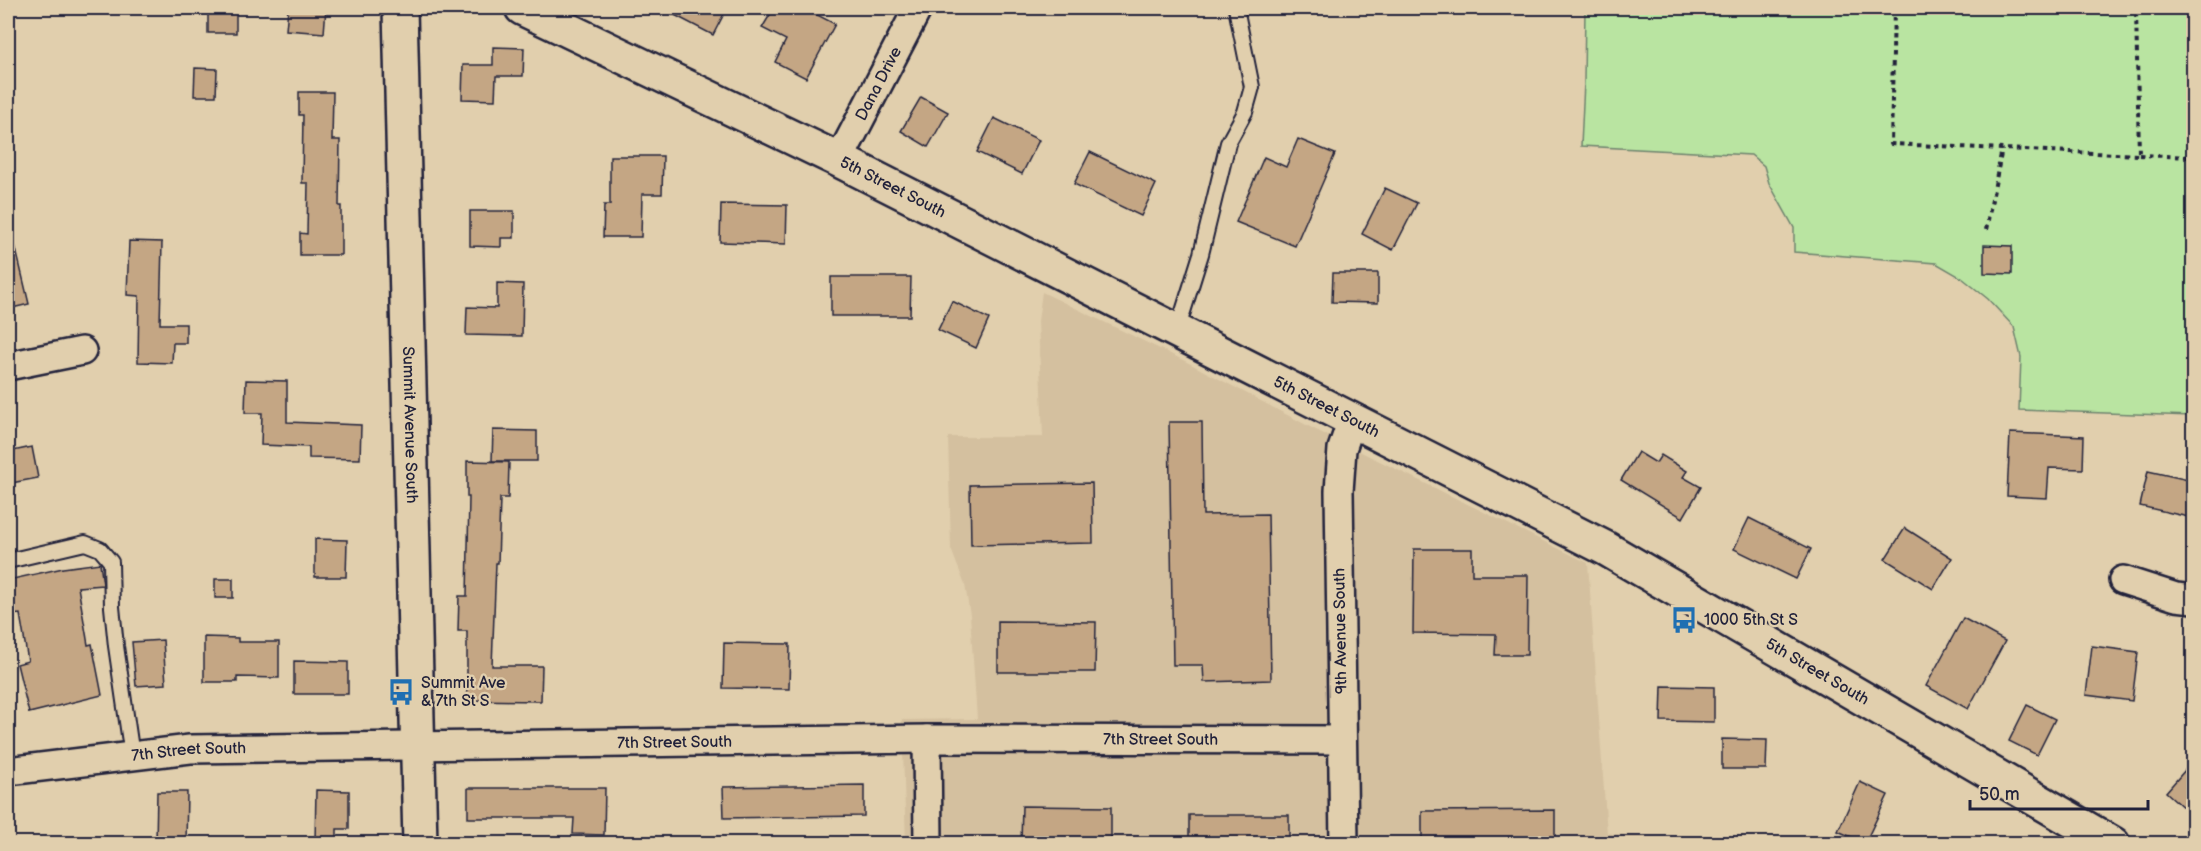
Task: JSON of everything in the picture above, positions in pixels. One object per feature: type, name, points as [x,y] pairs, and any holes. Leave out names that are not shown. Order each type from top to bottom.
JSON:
[{"type":"street","name":"Summit Avenue South","points":[[400,8],[420,843]]},
{"type":"street","name":"5th Street South","points":[[522,8],[839,160],[1605,548],[2113,843]]},
{"type":"street","name":"Dana Drive","points":[[839,160],[918,8]]},
{"type":"street","points":[[8,366],[82,351]]},
{"type":"street","name":"9th Avenue South","points":[[1344,843],[1339,491],[1342,448],[1352,420]]},
{"type":"street","points":[[2123,580],[2176,597],[2193,599]]},
{"type":"street","name":"7th Street South","points":[[8,771],[190,749],[927,739],[1342,740]]},
{"type":"street","points":[[927,739],[928,843]]},
{"type":"lane","points":[[1177,332],[1201,254],[1228,143],[1245,112],[1252,87],[1236,8]]},
{"type":"lane","points":[[8,561],[85,543],[100,549],[111,562],[116,646],[132,756]]},
{"type":"path","points":[[1894,8],[1892,144],[2193,157]]},
{"type":"path","points":[[2136,8],[2139,155]]},
{"type":"path","points":[[1986,230],[2002,149]]},
{"type":"shaded area","points":[[1042,292],[1588,563],[1607,833],[1703,843],[906,843],[902,720],[977,719],[970,615],[965,585],[951,549],[948,437],[1043,437],[1038,321]]},
{"type":"green space","points":[[1585,8],[2193,8],[2193,416],[2019,410],[2021,357],[2014,327],[1988,299],[1962,278],[1936,263],[1794,252],[1794,228],[1769,183],[1764,166],[1751,155],[1581,146]]},
{"type":"building","points":[[208,8],[236,8],[236,33],[208,33]]},
{"type":"building","points":[[288,8],[326,8],[324,33],[286,30]]},
{"type":"building","points":[[661,8],[727,8],[713,35]]},
{"type":"building","points":[[774,8],[804,8],[835,24],[806,78],[775,62],[786,40],[762,28]]},
{"type":"building","points":[[493,47],[524,48],[523,76],[496,76],[495,100],[462,99],[463,65],[493,65]]},
{"type":"building","points":[[195,68],[217,69],[216,96],[194,96]]},
{"type":"building","points":[[299,92],[333,92],[332,140],[340,140],[341,255],[300,255],[300,233],[307,234],[308,183],[302,183],[303,115],[299,115]]},
{"type":"building","points":[[921,97],[948,112],[928,147],[901,131]]},
{"type":"building","points":[[994,118],[1039,140],[1022,174],[977,152]]},
{"type":"building","points":[[1298,139],[1335,154],[1295,246],[1236,222],[1264,157],[1286,167]]},
{"type":"building","points":[[1090,152],[1156,184],[1141,216],[1074,184]]},
{"type":"building","points":[[610,156],[663,156],[662,194],[642,194],[641,237],[603,237],[604,205],[610,205]]},
{"type":"building","points":[[1385,188],[1417,203],[1393,250],[1362,234]]},
{"type":"building","points":[[721,204],[787,205],[786,244],[720,242]]},
{"type":"building","points":[[470,211],[514,211],[514,238],[501,238],[501,247],[470,246]]},
{"type":"building","points":[[129,241],[162,242],[160,324],[186,324],[186,343],[173,343],[172,363],[138,362],[139,296],[127,295]]},
{"type":"building","points":[[8,245],[15,245],[29,304],[8,309]]},
{"type":"building","points":[[1984,245],[2012,246],[2012,274],[1984,273]]},
{"type":"building","points":[[1333,273],[1378,273],[1378,303],[1332,302]]},
{"type":"building","points":[[831,277],[911,277],[910,316],[831,316]]},
{"type":"building","points":[[497,283],[523,284],[522,336],[466,335],[467,307],[497,308]]},
{"type":"building","points":[[952,301],[989,319],[976,348],[938,330]]},
{"type":"building","points":[[246,380],[287,381],[287,422],[361,425],[360,459],[309,458],[309,447],[261,445],[262,413],[245,413]]},
{"type":"building","points":[[1169,422],[1202,422],[1203,515],[1268,514],[1271,680],[1204,682],[1203,665],[1173,665]]},
{"type":"building","points":[[493,430],[537,431],[537,461],[492,461]]},
{"type":"building","points":[[2010,433],[2084,436],[2083,469],[2049,468],[2047,498],[2007,496]]},
{"type":"building","points":[[32,447],[38,478],[11,483],[8,452]]},
{"type":"building","points":[[1638,452],[1656,463],[1661,455],[1687,471],[1683,477],[1701,487],[1683,518],[1621,480]]},
{"type":"building","points":[[467,461],[509,462],[508,498],[500,498],[492,666],[542,666],[541,701],[467,700],[467,631],[458,631],[459,596],[467,596],[469,497],[467,497]]},
{"type":"building","points":[[2148,471],[2193,481],[2193,518],[2140,506]]},
{"type":"building","points":[[1092,483],[1093,543],[971,545],[970,485]]},
{"type":"building","points":[[1749,518],[1811,549],[1796,579],[1734,549]]},
{"type":"building","points":[[1905,528],[1952,558],[1933,589],[1885,559]]},
{"type":"building","points":[[315,539],[347,540],[346,577],[315,577]]},
{"type":"building","points":[[1414,549],[1472,549],[1472,575],[1528,575],[1527,655],[1495,655],[1496,634],[1413,633]]},
{"type":"building","points":[[100,563],[103,585],[78,587],[88,645],[92,644],[102,695],[29,713],[17,664],[28,661],[20,614],[12,615],[8,580],[63,568]]},
{"type":"building","points":[[215,579],[233,579],[233,598],[215,598]]},
{"type":"building","points":[[1963,618],[2005,641],[1968,709],[1926,686]]},
{"type":"building","points":[[998,621],[1096,622],[1095,672],[998,672]]},
{"type":"building","points":[[204,637],[238,638],[238,642],[279,642],[279,678],[237,677],[237,682],[204,682]]},
{"type":"building","points":[[163,640],[166,684],[136,686],[132,642]]},
{"type":"building","points":[[724,643],[790,644],[789,689],[723,688]]},
{"type":"building","points":[[2092,646],[2138,652],[2132,701],[2086,695]]},
{"type":"building","points":[[294,661],[348,662],[348,694],[294,694]]},
{"type":"building","points":[[1662,686],[1714,687],[1714,722],[1661,721]]},
{"type":"building","points":[[2027,705],[2055,719],[2037,755],[2009,741]]},
{"type":"building","points":[[1722,739],[1767,740],[1766,769],[1722,769]]},
{"type":"building","points":[[2193,761],[2193,816],[2166,792]]},
{"type":"building","points":[[1860,782],[1888,795],[1865,843],[1838,831]]},
{"type":"building","points":[[864,785],[864,816],[724,818],[723,787]]},
{"type":"building","points":[[468,788],[605,788],[604,835],[573,834],[574,818],[468,818]]},
{"type":"building","points":[[316,790],[349,791],[349,829],[337,829],[337,843],[315,843]]},
{"type":"building","points":[[157,792],[187,792],[186,843],[156,843]]},
{"type":"building","points":[[1022,806],[1111,807],[1111,843],[1021,843]]},
{"type":"building","points":[[1555,810],[1555,843],[1422,843],[1422,811]]},
{"type":"building","points":[[1189,815],[1289,815],[1289,843],[1189,843]]},
{"type":"place","name":"1000 5th St S","points":[[1684,620]]},
{"type":"place","name":"Summit Ave & 7th St S","points":[[401,692]]}]
